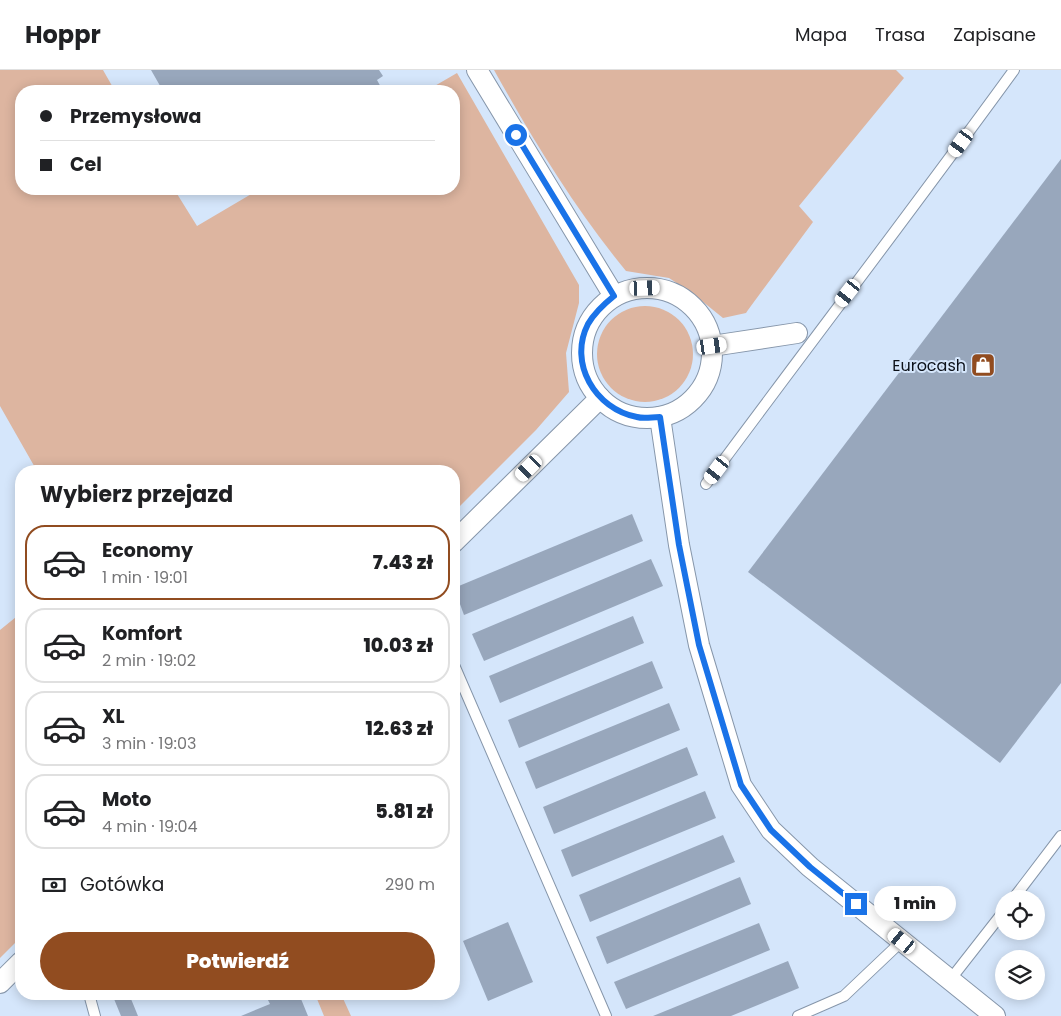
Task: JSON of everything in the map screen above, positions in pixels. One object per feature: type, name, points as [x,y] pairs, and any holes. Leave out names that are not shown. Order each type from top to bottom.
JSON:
[{"type":"street","points":[[477,70],[614,296]]},
{"type":"street","points":[[634,288],[656,288],[676,294],[694,307],[706,325],[712,346],[711,365],[705,383],[693,399],[678,410],[660,417],[638,418],[617,411],[600,398],[588,382],[582,364],[582,344],[588,325],[598,308],[614,296],[634,288]]},
{"type":"street","points":[[712,346],[805,336]]},
{"type":"street","points":[[460,536],[600,398]]},
{"type":"street","points":[[660,417],[679,545],[699,645],[741,785],[771,830],[810,867],[994,1016]]},
{"type":"street","points":[[0,983],[15,968]]},
{"type":"lane","points":[[706,484],[805,336],[919,201],[1014,70]]},
{"type":"lane","points":[[460,679],[606,1016]]},
{"type":"lane","points":[[1020,890],[1061,836]]},
{"type":"lane","points":[[950,980],[995,922]]},
{"type":"lane","points":[[798,1016],[844,996],[902,941]]},
{"type":"lane","points":[[91,1000],[95,1016]]},
{"type":"shaded area","points":[[0,70],[103,70],[112,85],[15,85],[15,195],[178,195],[197,226],[250,195],[460,195],[460,85],[436,85],[457,73],[579,285],[579,303],[566,353],[569,392],[536,430],[460,506],[460,465],[34,465],[0,406]]},
{"type":"shaded area","points":[[494,70],[896,70],[904,78],[799,206],[813,222],[746,313],[723,318],[692,293],[669,278],[626,271],[572,199]]},
{"type":"shaded area","points":[[645,306],[664,309],[679,320],[690,335],[693,354],[690,373],[679,388],[664,399],[645,402],[626,399],[611,388],[600,373],[597,354],[600,335],[611,320],[626,309]]},
{"type":"shaded area","points":[[15,618],[15,943],[0,958],[0,630]]},
{"type":"shaded area","points":[[317,1000],[344,1000],[351,1016],[324,1016]]},
{"type":"building","points":[[151,70],[379,70],[383,76],[377,80],[380,85],[160,85]]},
{"type":"building","name":"Eurocash","points":[[1061,159],[1061,683],[1000,763],[748,572]]},
{"type":"building","points":[[632,514],[643,541],[464,615],[460,604],[460,586]]},
{"type":"building","points":[[651,559],[663,586],[484,661],[472,634]]},
{"type":"building","points":[[633,616],[644,643],[500,703],[489,676]]},
{"type":"building","points":[[652,661],[663,688],[519,748],[508,720]]},
{"type":"building","points":[[669,703],[680,730],[536,789],[525,762]]},
{"type":"building","points":[[687,747],[698,775],[554,834],[543,807]]},
{"type":"building","points":[[705,791],[716,818],[572,877],[561,850]]},
{"type":"building","points":[[723,835],[735,862],[590,922],[579,895]]},
{"type":"building","points":[[740,877],[751,904],[607,964],[596,937]]},
{"type":"building","points":[[508,922],[533,982],[488,1001],[463,941]]},
{"type":"building","points":[[759,923],[770,950],[626,1009],[614,982]]},
{"type":"building","points":[[788,961],[799,988],[731,1016],[653,1016]]},
{"type":"building","points":[[114,1000],[131,1000],[138,1016],[121,1016]]},
{"type":"building","points":[[268,1000],[301,1000],[308,1016],[241,1016],[270,1004]]},
{"type":"place","name":"Eurocash","points":[[983,365]]},
{"type":"route","points":[[516,135],[614,296],[598,308],[588,325],[582,344],[582,364],[588,382],[600,398],[617,411],[638,418],[660,417],[679,545],[699,645],[741,785],[771,830],[810,867],[856,904]]}]
